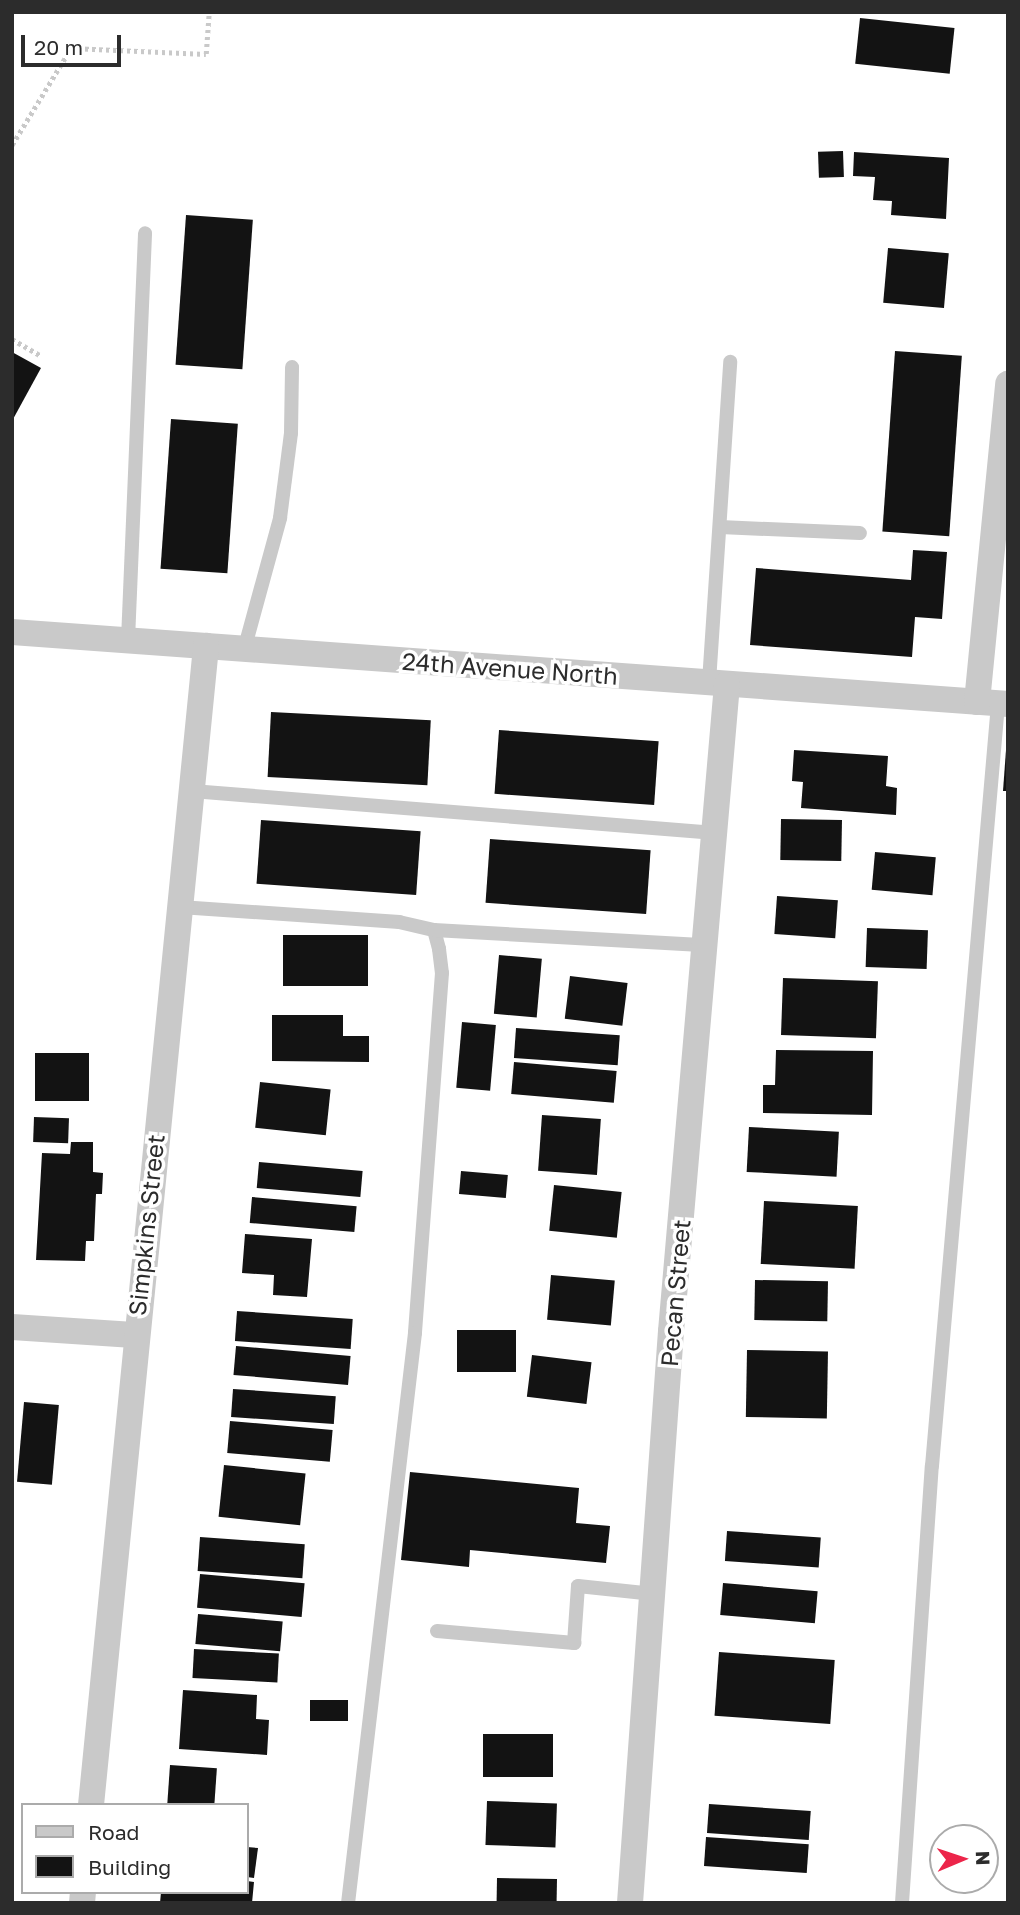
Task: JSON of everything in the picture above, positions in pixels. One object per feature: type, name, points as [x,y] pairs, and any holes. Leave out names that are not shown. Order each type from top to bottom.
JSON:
[{"type":"street","points":[[995,704],[1008,384]]},
{"type":"street","name":"24th Avenue North","points":[[12,632],[995,704]]},
{"type":"street","name":"Simpkins Street","points":[[91,1803],[134,1335],[206,646]]},
{"type":"street","name":"Pecan Street","points":[[630,1903],[671,1331],[715,833],[718,683]]},
{"type":"street","points":[[12,1327],[134,1335]]},
{"type":"lane","points":[[128,640],[145,233]]},
{"type":"lane","points":[[718,683],[720,527],[730,362]]},
{"type":"lane","points":[[244,650],[280,518],[291,433],[292,367]]},
{"type":"lane","points":[[720,527],[860,533]]},
{"type":"lane","points":[[902,1903],[932,1466],[995,704]]},
{"type":"lane","points":[[192,791],[715,833]]},
{"type":"lane","points":[[180,907],[399,922],[434,930],[706,945]]},
{"type":"lane","points":[[348,1903],[415,1333],[442,973],[434,930]]},
{"type":"lane","points":[[437,1631],[574,1643],[578,1586],[654,1594]]},
{"type":"path","points":[[12,145],[71,48],[206,54],[209,12]]},
{"type":"path","points":[[12,339],[41,356]]},
{"type":"building","points":[[860,18],[954,28],[950,74],[855,64]]},
{"type":"building","points":[[843,151],[844,177],[819,178],[818,152]]},
{"type":"building","points":[[854,152],[949,158],[946,219],[891,215],[892,201],[873,200],[875,177],[853,176]]},
{"type":"building","points":[[186,215],[253,220],[242,369],[176,365]]},
{"type":"building","points":[[888,248],[949,253],[944,308],[883,303]]},
{"type":"building","points":[[895,351],[962,356],[949,536],[882,532]]},
{"type":"building","points":[[12,352],[41,368],[12,421]]},
{"type":"building","points":[[171,419],[238,424],[227,573],[161,569]]},
{"type":"building","points":[[913,550],[947,552],[942,619],[915,617],[912,657],[750,645],[756,568],[911,580]]},
{"type":"building","points":[[271,712],[431,720],[427,785],[268,777]]},
{"type":"building","points":[[499,730],[659,741],[654,805],[495,794]]},
{"type":"building","points":[[794,750],[888,756],[886,786],[897,788],[896,815],[801,808],[803,782],[792,781]]},
{"type":"building","points":[[1006,750],[1008,791],[1003,791]]},
{"type":"building","points":[[781,819],[842,820],[841,861],[780,860]]},
{"type":"building","points":[[261,820],[421,831],[416,895],[257,884]]},
{"type":"building","points":[[490,839],[651,850],[646,914],[486,903]]},
{"type":"building","points":[[875,852],[936,857],[932,895],[872,890]]},
{"type":"building","points":[[777,896],[838,900],[835,938],[774,934]]},
{"type":"building","points":[[867,928],[928,930],[927,969],[866,967]]},
{"type":"building","points":[[283,935],[368,935],[368,986],[283,986]]},
{"type":"building","points":[[499,955],[542,959],[537,1018],[494,1014]]},
{"type":"building","points":[[570,976],[628,983],[622,1026],[565,1019]]},
{"type":"building","points":[[783,978],[878,981],[876,1038],[781,1035]]},
{"type":"building","points":[[272,1015],[343,1015],[343,1036],[369,1036],[369,1062],[272,1061]]},
{"type":"building","points":[[462,1022],[496,1025],[490,1091],[456,1088]]},
{"type":"building","points":[[516,1028],[620,1035],[618,1065],[514,1058]]},
{"type":"building","points":[[776,1050],[873,1051],[872,1115],[763,1113],[763,1085],[775,1085]]},
{"type":"building","points":[[35,1053],[89,1053],[89,1101],[35,1101]]},
{"type":"building","points":[[514,1062],[617,1071],[614,1103],[511,1094]]},
{"type":"building","points":[[260,1082],[331,1089],[326,1135],[255,1128]]},
{"type":"building","points":[[542,1115],[601,1119],[597,1175],[538,1171]]},
{"type":"building","points":[[34,1117],[69,1118],[68,1143],[33,1142]]},
{"type":"building","points":[[749,1127],[839,1132],[837,1177],[747,1172]]},
{"type":"building","points":[[71,1142],[93,1142],[93,1172],[103,1173],[102,1194],[96,1194],[94,1241],[86,1241],[85,1261],[36,1260],[42,1153],[70,1154]]},
{"type":"building","points":[[259,1162],[363,1171],[360,1197],[257,1188]]},
{"type":"building","points":[[461,1171],[508,1175],[506,1198],[459,1194]]},
{"type":"building","points":[[554,1185],[622,1192],[617,1238],[549,1231]]},
{"type":"building","points":[[252,1197],[357,1206],[354,1232],[250,1223]]},
{"type":"building","points":[[764,1201],[858,1206],[855,1269],[761,1264]]},
{"type":"building","points":[[245,1234],[312,1239],[307,1297],[273,1295],[274,1275],[242,1273]]},
{"type":"building","points":[[551,1275],[615,1281],[611,1325],[547,1320]]},
{"type":"building","points":[[755,1280],[828,1281],[827,1321],[754,1320]]},
{"type":"building","points":[[237,1311],[353,1319],[351,1349],[235,1341]]},
{"type":"building","points":[[457,1330],[516,1330],[516,1372],[457,1372]]},
{"type":"building","points":[[236,1346],[351,1356],[348,1385],[233,1375]]},
{"type":"building","points":[[747,1350],[828,1351],[827,1418],[746,1417]]},
{"type":"building","points":[[532,1355],[592,1362],[586,1404],[527,1397]]},
{"type":"building","points":[[233,1389],[336,1396],[334,1424],[231,1417]]},
{"type":"building","points":[[24,1402],[59,1405],[52,1485],[17,1482]]},
{"type":"building","points":[[230,1421],[333,1430],[330,1462],[227,1453]]},
{"type":"building","points":[[224,1465],[306,1474],[300,1525],[219,1517]]},
{"type":"building","points":[[410,1472],[579,1488],[576,1523],[610,1526],[606,1563],[470,1550],[469,1567],[401,1560]]},
{"type":"building","points":[[727,1531],[821,1538],[819,1567],[725,1561]]},
{"type":"building","points":[[200,1537],[305,1544],[302,1578],[198,1571]]},
{"type":"building","points":[[200,1574],[305,1583],[302,1617],[197,1608]]},
{"type":"building","points":[[723,1583],[818,1591],[815,1623],[720,1615]]},
{"type":"building","points":[[198,1614],[283,1621],[280,1651],[195,1644]]},
{"type":"building","points":[[194,1649],[279,1653],[277,1682],[192,1678]]},
{"type":"building","points":[[719,1652],[835,1660],[830,1724],[715,1716]]},
{"type":"building","points":[[183,1690],[257,1695],[256,1719],[269,1720],[267,1755],[179,1749]]},
{"type":"building","points":[[310,1700],[348,1700],[348,1721],[310,1721]]},
{"type":"building","points":[[483,1734],[553,1734],[553,1777],[483,1777]]},
{"type":"building","points":[[170,1765],[217,1768],[214,1803],[167,1803]]},
{"type":"building","points":[[487,1801],[557,1803],[555,1847],[485,1845]]},
{"type":"building","points":[[709,1804],[811,1811],[809,1840],[707,1833]]},
{"type":"building","points":[[706,1837],[809,1844],[807,1873],[704,1866]]},
{"type":"building","points":[[248,1847],[258,1848],[254,1878],[248,1877]]},
{"type":"building","points":[[497,1878],[557,1879],[557,1903],[497,1903]]},
{"type":"building","points":[[248,1881],[254,1882],[252,1903],[160,1903],[161,1894],[248,1894]]}]
